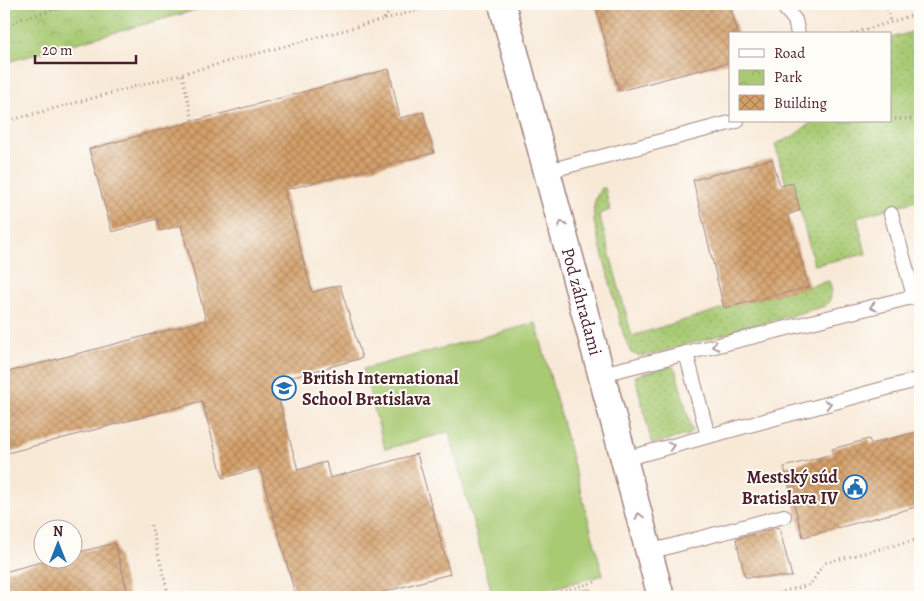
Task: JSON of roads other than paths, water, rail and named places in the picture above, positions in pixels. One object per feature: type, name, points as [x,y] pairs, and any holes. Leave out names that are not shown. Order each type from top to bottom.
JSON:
[{"type":"street","name":"Pod záhradami","points":[[502,4],[661,597]]},
{"type":"lane","points":[[781,4],[795,20],[798,32]]},
{"type":"lane","points":[[548,171],[733,122]]},
{"type":"lane","points":[[602,374],[917,296],[891,214]]},
{"type":"lane","points":[[686,353],[708,436]]},
{"type":"lane","points":[[624,459],[920,379]]},
{"type":"lane","points":[[649,552],[784,516]]},
{"type":"place","name":"British International School Bratislava","points":[[284,388]]},
{"type":"place","name":"Mestský súd Bratislava IV","points":[[855,487]]}]
